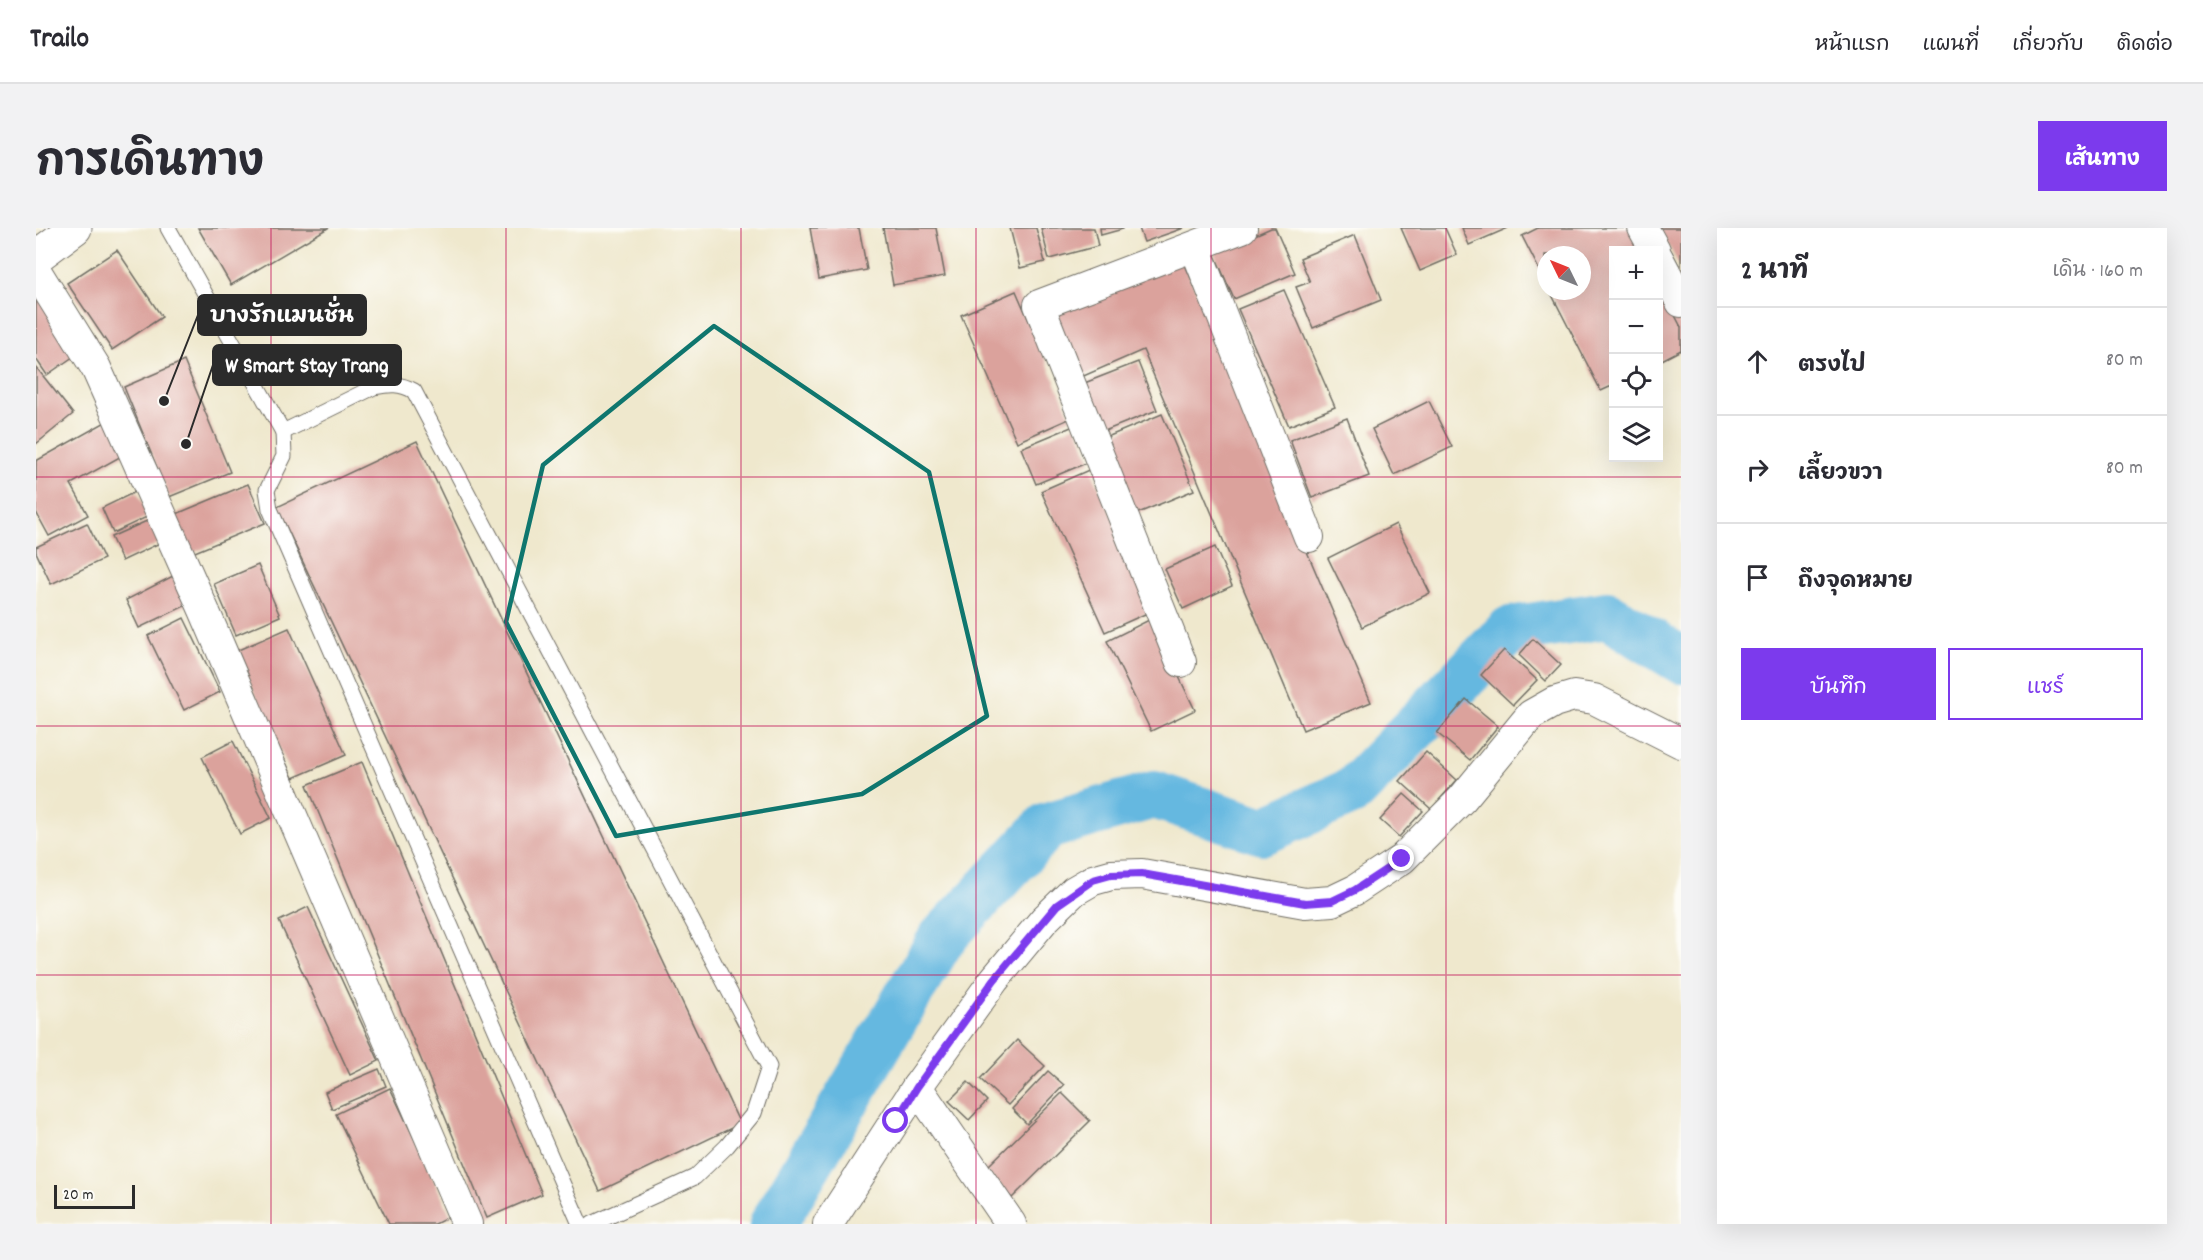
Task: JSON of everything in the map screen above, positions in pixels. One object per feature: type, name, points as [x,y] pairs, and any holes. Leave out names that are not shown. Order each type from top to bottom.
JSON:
[{"type":"main road","points":[[36,257],[75,228]]},
{"type":"street","points":[[1181,662],[1039,305],[1242,228]]},
{"type":"street","points":[[1643,228],[1653,246]]},
{"type":"street","points":[[1195,247],[1309,537]]},
{"type":"street","points":[[1663,266],[1681,302]]},
{"type":"street","points":[[36,271],[96,368],[204,610],[467,1224]]},
{"type":"street","points":[[828,1224],[917,1087],[994,980],[1057,905],[1093,880],[1111,875],[1142,874],[1305,903],[1332,901],[1355,890],[1402,859],[1462,799],[1531,715],[1554,702],[1574,696],[1594,699],[1681,743]]},
{"type":"street","points":[[917,1087],[1011,1224]]},
{"type":"lane","points":[[168,228],[284,432],[284,456],[267,490],[270,509],[580,1224]]},
{"type":"lane","points":[[284,432],[374,387],[389,384],[403,385],[414,391],[769,1067],[754,1113],[727,1146],[695,1176],[592,1224]]},
{"type":"highlighted area","points":[[714,326],[929,472],[987,716],[862,794],[616,836],[506,622],[543,465]]},
{"type":"building","points":[[198,228],[328,228],[231,285]]},
{"type":"building","points":[[810,228],[859,228],[867,270],[819,279]]},
{"type":"building","points":[[883,228],[936,228],[945,276],[893,285]]},
{"type":"building","points":[[1010,228],[1036,228],[1045,262],[1020,268]]},
{"type":"building","points":[[1041,228],[1094,228],[1098,246],[1049,259]]},
{"type":"building","points":[[1100,228],[1123,228],[1123,229],[1101,235]]},
{"type":"building","points":[[1139,228],[1184,228],[1144,242]]},
{"type":"building","points":[[1275,228],[1295,273],[1234,299],[1214,253]]},
{"type":"building","points":[[1401,228],[1445,228],[1457,255],[1420,271]]},
{"type":"building","points":[[1462,228],[1508,228],[1469,245]]},
{"type":"building","points":[[1538,228],[1631,228],[1640,246],[1609,246],[1609,387],[1601,391],[1555,300],[1591,300],[1591,246],[1537,246],[1537,265],[1522,236]]},
{"type":"building","points":[[1659,228],[1681,228],[1681,269]]},
{"type":"building","points":[[1355,235],[1381,300],[1313,328],[1296,287],[1310,282],[1300,258]]},
{"type":"building","points":[[117,250],[162,317],[112,350],[67,283]]},
{"type":"building","points":[[1183,260],[1371,702],[1303,730],[1143,350],[1079,378],[1053,316]]},
{"type":"building","points":[[54,280],[97,340],[47,375],[36,359],[36,293]]},
{"type":"building","points":[[1284,290],[1335,407],[1289,426],[1238,309]]},
{"type":"building","points":[[1016,291],[1071,418],[1017,442],[961,315]]},
{"type":"building","points":[[1663,293],[1681,327],[1681,350],[1663,359]]},
{"type":"building","points":[[184,361],[230,472],[169,497],[124,387]]},
{"type":"building","points":[[1138,362],[1157,410],[1102,432],[1082,384]]},
{"type":"building","points":[[36,367],[73,414],[36,444]]},
{"type":"building","points":[[1429,401],[1452,447],[1394,475],[1372,429]]},
{"type":"building","points":[[1162,414],[1194,490],[1131,516],[1100,440]]},
{"type":"building","points":[[1347,418],[1369,476],[1312,498],[1290,440]]},
{"type":"building","points":[[109,420],[127,453],[71,484],[88,515],[49,536],[36,512],[36,461]]},
{"type":"building","points":[[1076,425],[1091,461],[1036,484],[1021,448]]},
{"type":"building","points":[[417,441],[740,1124],[600,1191],[277,507]]},
{"type":"building","points":[[1091,469],[1154,610],[1105,632],[1041,491]]},
{"type":"building","points":[[248,484],[265,523],[190,554],[174,515]]},
{"type":"building","points":[[137,491],[149,516],[113,533],[102,508]]},
{"type":"building","points":[[149,520],[160,543],[122,561],[111,537]]},
{"type":"building","points":[[87,523],[104,559],[51,584],[36,552],[36,547]]},
{"type":"building","points":[[1396,524],[1430,593],[1362,627],[1328,558]]},
{"type":"building","points":[[1215,547],[1232,586],[1183,609],[1165,569]]},
{"type":"building","points":[[258,565],[280,616],[236,635],[214,584]]},
{"type":"building","points":[[173,576],[187,605],[139,628],[126,600]]},
{"type":"building","points":[[184,618],[220,692],[184,710],[148,636]]},
{"type":"building","points":[[1151,619],[1195,710],[1151,731],[1107,641]]},
{"type":"building","points":[[289,628],[346,755],[293,778],[236,651]]},
{"type":"building","points":[[1533,639],[1561,665],[1546,681],[1519,655]]},
{"type":"building","points":[[1504,650],[1537,680],[1513,705],[1481,675]]},
{"type":"building","points":[[1466,699],[1498,726],[1470,760],[1437,733]]},
{"type":"building","points":[[233,741],[271,818],[240,834],[202,757]]},
{"type":"building","points":[[1426,752],[1457,780],[1431,809],[1400,781]]},
{"type":"building","points":[[362,762],[542,1194],[487,1218],[307,785]]},
{"type":"building","points":[[1404,794],[1423,811],[1399,837],[1380,820]]},
{"type":"building","points":[[308,907],[379,1061],[350,1075],[279,921]]},
{"type":"building","points":[[1017,1040],[1045,1066],[1008,1105],[980,1079]]},
{"type":"building","points":[[379,1069],[386,1086],[332,1109],[325,1092]]},
{"type":"building","points":[[1048,1071],[1064,1085],[1027,1124],[1012,1109]]},
{"type":"building","points":[[968,1082],[987,1101],[969,1120],[949,1101]]},
{"type":"building","points":[[390,1088],[451,1216],[435,1224],[389,1224],[336,1114]]},
{"type":"building","points":[[1062,1093],[1090,1121],[1012,1198],[984,1170]]},
{"type":"waterway","points":[[773,1224],[942,938],[1047,826],[1154,795],[1263,831],[1353,791],[1510,630],[1607,615],[1681,660]]},
{"type":"place","name":"บางรักแมนชั่น","points":[[164,401]]},
{"type":"place","name":"W Smart Stay Trang","points":[[186,444]]},
{"type":"route","points":[[896,1121],[917,1087],[994,980],[1057,905],[1074,891],[1093,880],[1111,875],[1142,874],[1305,903],[1332,901],[1355,890],[1402,859]]}]
